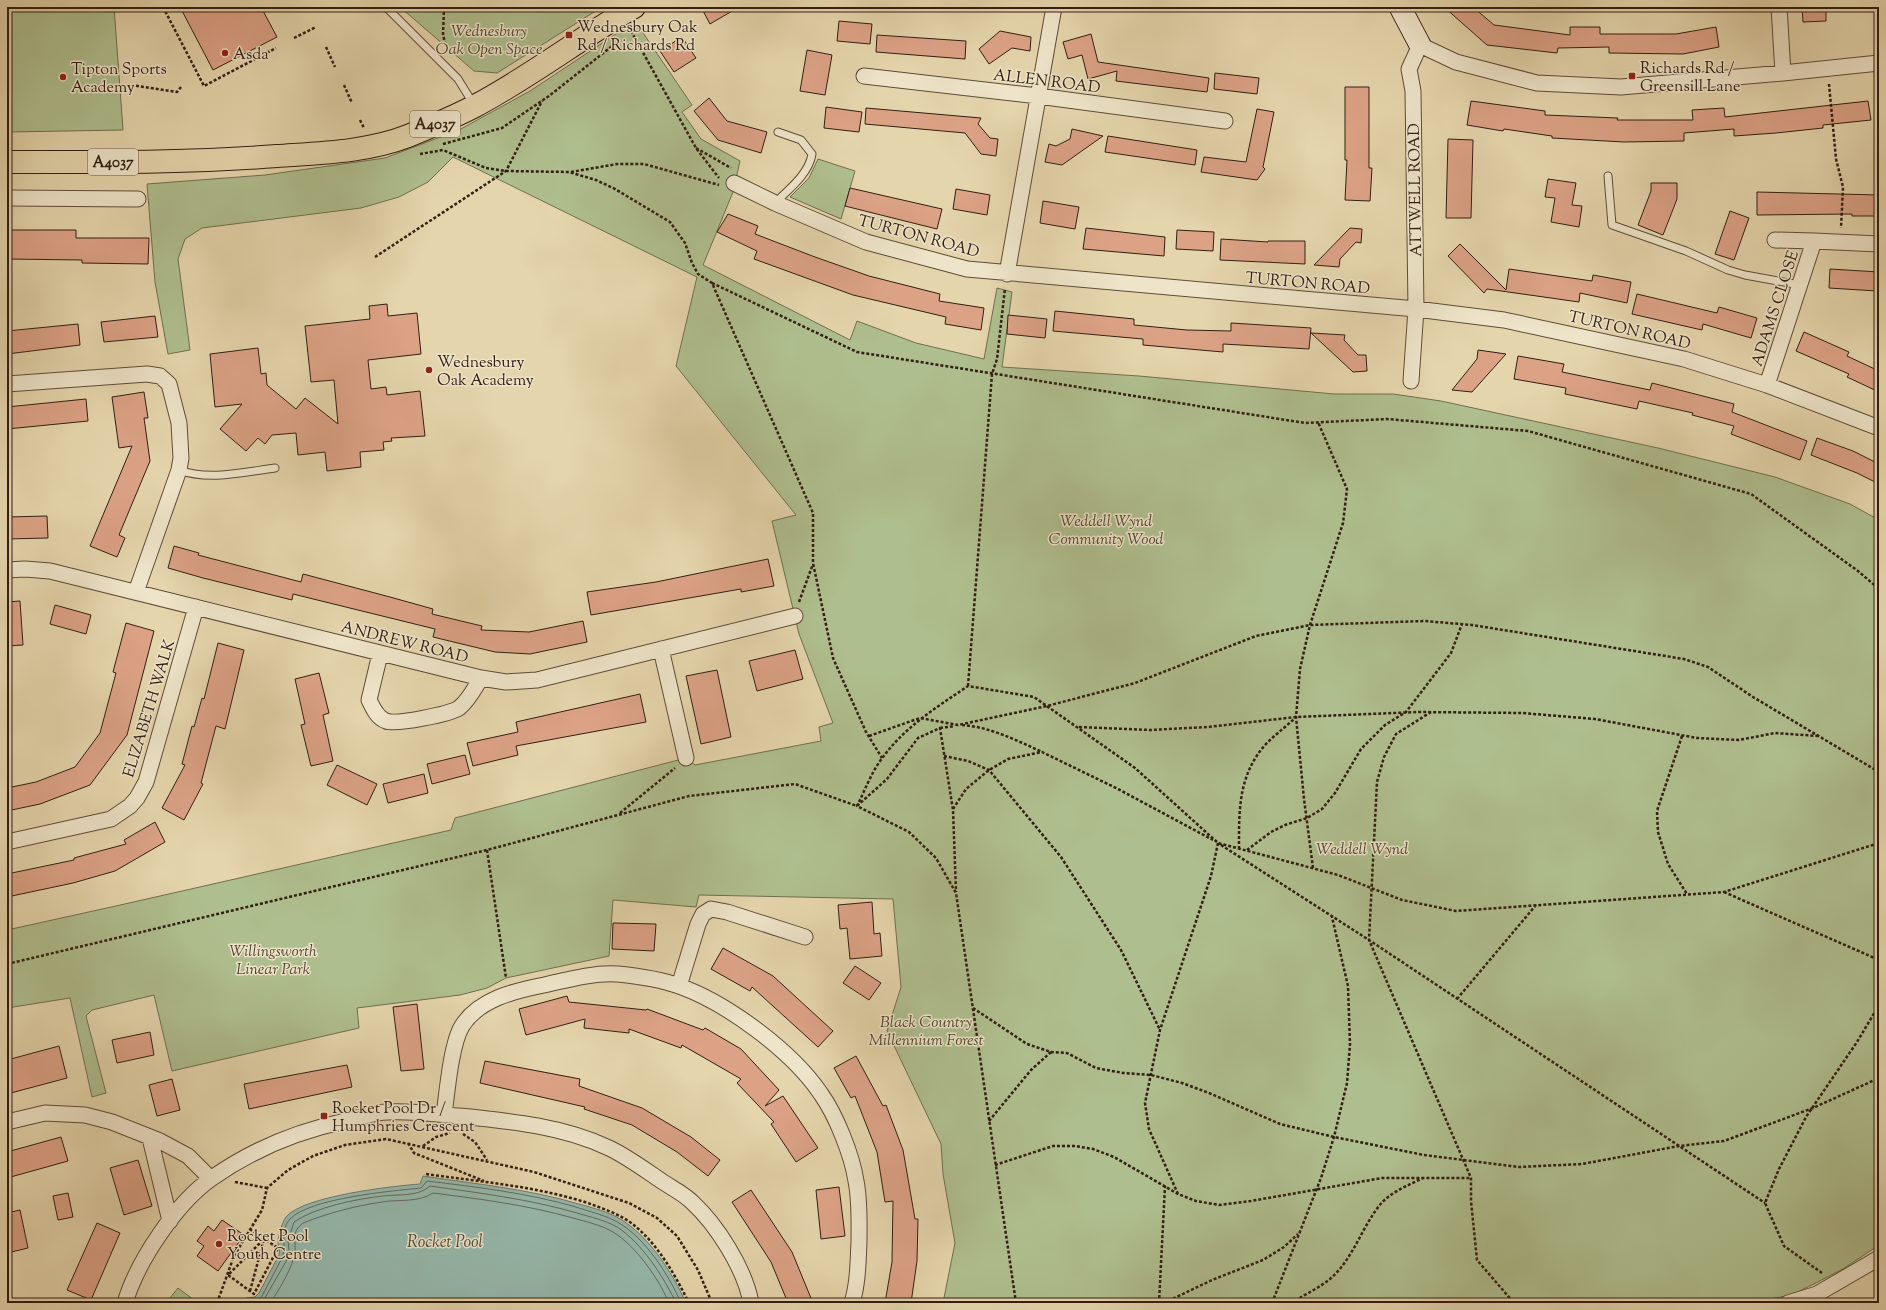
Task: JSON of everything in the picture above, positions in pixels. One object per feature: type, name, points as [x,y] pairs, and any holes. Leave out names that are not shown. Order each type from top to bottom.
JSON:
[{"type":"main road","name":"A4037","points":[[7,162],[220,160],[325,153],[362,148],[406,136],[474,106],[524,77],[597,28],[634,7]]},
{"type":"street","points":[[1007,274],[1054,7]]},
{"type":"street","points":[[1400,7],[1420,45],[1456,62],[1537,83],[1621,87],[1879,63]]},
{"type":"street","points":[[1779,7],[1783,73]]},
{"type":"street","name":"ATTWELL ROAD","points":[[1411,381],[1416,309],[1413,91],[1409,69],[1420,45]]},
{"type":"street","name":"ALLEN ROAD","points":[[864,76],[1038,96],[1225,121]]},
{"type":"street","name":"TURTON ROAD","points":[[730,185],[866,242],[966,269],[1007,274],[1416,309],[1504,320],[1684,359],[1767,385],[1879,428]]},
{"type":"street","points":[[7,198],[138,199]]},
{"type":"street","name":"ADAMS CLOSE","points":[[1775,240],[1879,244]]},
{"type":"street","name":"ADAMS CLOSE","points":[[1767,385],[1814,241]]},
{"type":"street","points":[[7,384],[147,374],[160,376],[169,384],[179,423],[179,470],[136,592]]},
{"type":"street","name":"ANDREW ROAD","points":[[7,570],[25,569],[50,571],[380,654],[480,678],[506,682],[537,680],[795,616]]},
{"type":"street","name":"ELIZABETH WALK","points":[[7,842],[111,819],[130,806],[137,798],[146,782],[196,607]]},
{"type":"street","points":[[661,649],[686,758]]},
{"type":"street","points":[[380,654],[369,700],[376,714],[386,721],[402,723],[457,709],[468,700],[480,678]]},
{"type":"street","points":[[679,986],[698,924],[703,914],[711,909],[727,912],[805,937]]},
{"type":"street","points":[[452,1115],[448,1081],[457,1040],[462,1027],[476,1011],[506,993],[578,978],[617,974],[679,986],[725,1009],[757,1030],[792,1059],[822,1094],[844,1140],[856,1180],[859,1217],[858,1279],[852,1303]]},
{"type":"street","points":[[124,1303],[130,1287],[158,1236],[170,1221],[211,1179],[250,1154],[289,1136],[386,1112],[452,1115],[504,1120],[572,1134],[609,1148],[691,1201],[712,1225],[729,1249],[750,1294],[751,1303]]},
{"type":"street","points":[[7,1122],[45,1113],[85,1115],[112,1122],[188,1156],[211,1179]]},
{"type":"street","points":[[150,1138],[170,1221]]},
{"type":"street","points":[[1788,1303],[1817,1294],[1879,1258]]},
{"type":"lane","points":[[386,7],[453,73],[474,106]]},
{"type":"lane","points":[[775,203],[804,173],[810,164],[812,154],[801,140],[778,132]]},
{"type":"lane","points":[[1608,176],[1612,225],[1686,251],[1728,270],[1745,275],[1800,285]]},
{"type":"lane","points":[[179,470],[189,474],[209,476],[275,468]]},
{"type":"path","points":[[163,7],[204,86],[276,48]]},
{"type":"path","points":[[444,7],[443,36],[453,73]]},
{"type":"path","points":[[294,38],[316,27]]},
{"type":"path","points":[[631,31],[696,148],[730,185]]},
{"type":"path","points":[[326,47],[335,67]]},
{"type":"path","points":[[1827,69],[1836,159],[1842,187],[1840,242]]},
{"type":"path","points":[[131,85],[177,92],[181,87]]},
{"type":"path","points":[[344,85],[352,103]]},
{"type":"path","points":[[375,258],[506,171],[542,101]]},
{"type":"path","points":[[696,148],[739,171],[730,185]]},
{"type":"path","points":[[415,154],[443,150],[486,168],[506,171],[569,172],[617,164],[644,164],[730,185]]},
{"type":"path","points":[[569,172],[596,180],[615,189],[670,222],[685,243],[692,263],[698,274],[712,283],[857,352],[1305,423],[1387,419],[1528,431],[1751,494],[1858,571],[1879,589]]},
{"type":"path","points":[[968,686],[992,374],[997,359],[1007,274]]},
{"type":"path","points":[[712,283],[813,513],[813,563],[832,658],[869,736],[882,758]]},
{"type":"path","points":[[1313,868],[1296,717],[1300,669],[1310,625],[1343,524],[1348,489],[1318,422]]},
{"type":"path","points":[[795,616],[813,563]]},
{"type":"path","points":[[857,806],[887,779],[918,738],[940,728],[1047,706],[1135,683],[1256,636],[1310,625],[1424,621],[1462,624],[1684,659],[1708,667],[1753,697],[1879,772]]},
{"type":"path","points":[[1246,851],[1271,832],[1285,825],[1307,818],[1322,809],[1335,793],[1361,749],[1385,725],[1406,712],[1451,653],[1462,624]]},
{"type":"path","points":[[857,806],[882,758],[900,736],[920,718],[968,686],[1034,697],[1135,768],[1218,843],[1338,875],[1402,900],[1456,911],[1724,892],[1879,843]]},
{"type":"path","points":[[1077,726],[1150,730],[1296,717],[1406,712],[1522,713],[1595,719],[1697,738],[1739,740],[1775,733],[1818,736]]},
{"type":"path","points":[[1431,712],[1396,734],[1384,757],[1377,782],[1369,940],[1471,1178],[1471,1201],[1477,1260],[1514,1303]]},
{"type":"path","points":[[1239,849],[1239,804],[1246,776],[1258,753],[1296,717]]},
{"type":"path","points":[[869,736],[920,718],[958,725],[974,726],[998,733],[1042,752],[1118,789],[1218,843],[1369,940],[1765,1203],[1784,1246],[1827,1277]]},
{"type":"path","points":[[940,728],[953,810],[956,893],[1016,1303]]},
{"type":"path","points":[[1682,736],[1657,811],[1658,832],[1668,864],[1687,894]]},
{"type":"path","points":[[953,810],[966,789],[989,770],[1008,759],[1042,752]]},
{"type":"path","points":[[944,756],[968,761],[989,770],[1061,857],[1121,950],[1160,1030]]},
{"type":"path","points":[[620,814],[686,758]]},
{"type":"path","points":[[7,964],[487,850],[689,796],[795,784],[857,806],[909,832],[936,858],[956,893]]},
{"type":"path","points":[[1178,1194],[1149,1129],[1145,1102],[1160,1030],[1211,876],[1218,843]]},
{"type":"path","points":[[487,850],[506,978],[506,993]]},
{"type":"path","points":[[1724,892],[1879,960]]},
{"type":"path","points":[[1457,999],[1536,905]]},
{"type":"path","points":[[1272,1303],[1317,1190],[1334,1137],[1347,1083],[1350,1044],[1348,986],[1332,917]]},
{"type":"path","points":[[1765,1203],[1779,1168],[1813,1108],[1858,1042],[1879,1005]]},
{"type":"path","points":[[973,1008],[1027,1044],[1052,1052],[1067,1053],[1096,1068],[1151,1076],[1208,1093],[1280,1124],[1334,1137],[1424,1155],[1519,1168],[1582,1164],[1679,1146],[1724,1141],[1813,1108],[1879,1078]]},
{"type":"path","points":[[989,1122],[1031,1070],[1052,1052]]},
{"type":"path","points":[[452,1115],[458,1132]]},
{"type":"path","points":[[423,1146],[436,1137],[448,1133],[458,1132],[466,1135],[475,1142],[488,1161]]},
{"type":"path","points":[[217,1303],[234,1256],[262,1210],[267,1188],[288,1170],[319,1154],[345,1145],[386,1139],[408,1142],[534,1172],[629,1203],[657,1218],[677,1236],[698,1270],[712,1303]]},
{"type":"path","points":[[408,1142],[414,1153],[487,1182]]},
{"type":"path","points":[[995,1165],[1053,1146],[1075,1146],[1093,1149],[1114,1157],[1178,1194],[1196,1201],[1219,1205],[1251,1201],[1382,1178],[1471,1178]]},
{"type":"path","points":[[426,1174],[540,1189],[603,1208],[628,1221],[648,1239],[668,1265],[689,1303]]},
{"type":"path","points":[[1291,1303],[1330,1279],[1353,1252],[1365,1228],[1380,1205],[1394,1192],[1423,1178]]},
{"type":"path","points":[[211,1179],[267,1188]]},
{"type":"path","points":[[1159,1303],[1165,1186]]},
{"type":"path","points":[[228,1275],[254,1294],[278,1248],[251,1230]]},
{"type":"path","points":[[1164,1303],[1212,1280],[1263,1260],[1284,1247],[1299,1232]]},
{"type":"path","points":[[228,1275],[264,1239]]},
{"type":"path","points":[[250,1291],[264,1239]]},
{"type":"green space","name":"Tipton Sports Academy","points":[[7,7],[114,7],[123,130],[7,132]]},
{"type":"green space","name":"Wednesbury Oak Open Space","points":[[400,7],[602,7],[497,73],[474,71]]},
{"type":"green space","name":"Weddell Wynd","points":[[639,27],[692,105],[682,112],[701,139],[740,161],[733,192],[703,265],[850,340],[857,321],[916,343],[984,359],[997,288],[1012,292],[1002,367],[1139,376],[1334,394],[1393,394],[1441,401],[1658,448],[1775,477],[1850,504],[1879,520],[1879,1245],[1843,1269],[1792,1295],[1747,1303],[943,1303],[955,1243],[943,1174],[941,1144],[887,1031],[901,987],[893,899],[699,895],[696,907],[613,900],[609,956],[506,978],[487,988],[460,995],[357,1008],[359,1028],[172,1071],[154,995],[92,1010],[86,1016],[106,1093],[92,1097],[70,998],[7,1008],[7,930],[451,830],[455,818],[686,758],[695,765],[821,741],[819,727],[833,723],[799,634],[772,521],[796,515],[676,366],[697,277],[453,157],[428,182],[399,197],[361,208],[202,228],[185,239],[178,259],[190,350],[168,354],[155,282],[147,184],[265,175],[385,158],[459,130],[530,91],[625,28]]},
{"type":"green space","points":[[818,159],[855,171],[841,219],[790,197],[809,178]]},
{"type":"green space","points":[[178,1288],[198,1303],[166,1303]]},
{"type":"water","name":"Rocket Pool","points":[[423,1176],[541,1194],[590,1207],[617,1217],[632,1227],[651,1246],[674,1279],[686,1303],[242,1303],[246,1298],[255,1297],[259,1293],[279,1255],[279,1233],[286,1217],[310,1203],[349,1193],[420,1184]]},
{"type":"building","name":"Asda","points":[[180,7],[261,7],[277,37],[213,70]]},
{"type":"building","points":[[701,7],[739,7],[710,24]]},
{"type":"building","points":[[1444,7],[1473,7],[1494,25],[1570,35],[1570,27],[1600,27],[1600,34],[1676,34],[1716,27],[1719,47],[1683,54],[1609,53],[1609,47],[1558,48],[1557,53],[1487,45]]},
{"type":"building","points":[[1802,7],[1826,7],[1826,21],[1803,22]]},
{"type":"building","points":[[839,21],[872,24],[870,44],[837,41]]},
{"type":"building","points":[[1000,31],[1031,37],[1030,51],[1012,48],[989,64],[979,49]]},
{"type":"building","points":[[1091,34],[1098,62],[1209,78],[1207,92],[1116,81],[1117,71],[1088,79],[1082,55],[1068,59],[1063,42]]},
{"type":"building","points":[[877,35],[966,41],[965,59],[876,52]]},
{"type":"building","points":[[682,37],[696,58],[674,72],[660,51]]},
{"type":"building","points":[[807,50],[832,55],[825,95],[800,91]]},
{"type":"building","points":[[1215,73],[1259,78],[1257,94],[1214,89]]},
{"type":"building","points":[[1345,87],[1369,87],[1369,168],[1372,168],[1370,201],[1345,200],[1347,160],[1345,160]]},
{"type":"building","points":[[709,98],[727,121],[767,132],[761,153],[718,140],[694,111]]},
{"type":"building","points":[[1471,101],[1545,111],[1545,115],[1618,118],[1617,120],[1693,120],[1692,110],[1724,108],[1725,117],[1868,101],[1871,120],[1823,125],[1823,128],[1776,133],[1734,136],[1734,129],[1684,133],[1684,141],[1624,142],[1552,138],[1552,136],[1504,129],[1503,131],[1467,125]]},
{"type":"building","points":[[826,107],[862,112],[859,132],[824,128]]},
{"type":"building","points":[[866,108],[981,118],[978,124],[990,138],[998,139],[996,156],[981,154],[965,133],[865,124]]},
{"type":"building","points":[[1257,109],[1274,112],[1263,167],[1265,169],[1257,180],[1201,172],[1204,157],[1246,162]]},
{"type":"building","points":[[1072,129],[1103,136],[1062,165],[1045,162],[1049,144],[1056,146],[1070,139]]},
{"type":"building","points":[[1108,136],[1197,150],[1195,165],[1105,152]]},
{"type":"building","points":[[1448,139],[1473,140],[1471,218],[1446,218]]},
{"type":"building","points":[[1548,179],[1576,183],[1572,205],[1582,206],[1579,227],[1551,222],[1555,198],[1545,197]]},
{"type":"building","points":[[1651,183],[1677,183],[1677,199],[1663,235],[1638,225],[1651,191]]},
{"type":"building","points":[[850,188],[942,209],[937,229],[845,206]]},
{"type":"building","points":[[956,189],[990,195],[987,215],[953,209]]},
{"type":"building","points":[[1757,192],[1879,195],[1879,216],[1852,216],[1852,214],[1757,215]]},
{"type":"building","points":[[1043,201],[1079,207],[1075,229],[1040,223]]},
{"type":"building","points":[[1730,211],[1749,218],[1734,260],[1715,254]]},
{"type":"building","points":[[728,214],[758,226],[755,234],[815,257],[869,276],[940,294],[939,301],[984,308],[981,330],[945,324],[946,317],[853,295],[754,259],[757,251],[717,232]]},
{"type":"building","points":[[1086,228],[1165,237],[1164,256],[1083,249]]},
{"type":"building","points":[[1350,228],[1362,229],[1361,243],[1356,242],[1340,259],[1339,267],[1314,265]]},
{"type":"building","points":[[7,230],[76,230],[76,238],[149,238],[148,264],[82,263],[82,260],[7,259]]},
{"type":"building","points":[[1177,230],[1214,232],[1213,251],[1176,249]]},
{"type":"building","points":[[1221,239],[1268,242],[1305,241],[1305,264],[1220,260]]},
{"type":"building","points":[[1460,244],[1506,290],[1509,269],[1592,281],[1593,275],[1631,282],[1627,303],[1580,293],[1579,302],[1487,289],[1484,293],[1448,256]]},
{"type":"building","points":[[1830,269],[1879,272],[1877,291],[1829,288]]},
{"type":"building","points":[[1637,294],[1717,313],[1719,307],[1757,318],[1751,338],[1703,324],[1702,330],[1632,314]]},
{"type":"building","points":[[387,304],[388,316],[417,313],[421,354],[368,360],[371,389],[386,387],[387,395],[420,391],[425,436],[391,438],[392,441],[383,442],[384,450],[360,452],[361,467],[327,471],[325,452],[298,455],[296,433],[272,435],[265,444],[258,438],[246,451],[220,429],[242,404],[215,407],[210,354],[258,348],[261,374],[266,373],[267,385],[296,409],[305,398],[338,424],[334,380],[311,382],[305,326],[370,319],[369,306]]},
{"type":"building","points":[[1055,311],[1134,319],[1134,325],[1187,330],[1231,331],[1231,323],[1311,328],[1309,349],[1223,344],[1223,352],[1143,345],[1143,339],[1053,331]]},
{"type":"building","points":[[1008,315],[1047,319],[1045,338],[1007,334]]},
{"type":"building","points":[[155,316],[158,337],[104,342],[101,322]]},
{"type":"building","points":[[78,324],[80,345],[7,354],[7,331]]},
{"type":"building","points":[[1804,332],[1849,352],[1847,356],[1879,371],[1879,392],[1847,377],[1849,374],[1796,351]]},
{"type":"building","points":[[1311,333],[1345,335],[1344,340],[1358,355],[1366,355],[1367,371],[1353,372]]},
{"type":"building","points":[[1478,350],[1506,354],[1472,392],[1452,390],[1477,359]]},
{"type":"building","points":[[1518,356],[1564,364],[1562,372],[1650,390],[1652,383],[1734,404],[1732,412],[1807,441],[1800,460],[1731,434],[1734,426],[1692,415],[1693,413],[1639,401],[1637,409],[1565,394],[1566,388],[1514,379]]},
{"type":"building","points":[[144,392],[148,418],[144,418],[150,461],[119,535],[125,538],[117,557],[90,546],[132,446],[119,448],[112,397]]},
{"type":"building","points":[[86,399],[88,421],[7,429],[7,407]]},
{"type":"building","points":[[1817,438],[1853,451],[1879,464],[1879,484],[1857,473],[1811,455]]},
{"type":"building","points":[[47,516],[48,538],[7,539],[7,517]]},
{"type":"building","points":[[174,546],[199,553],[198,555],[301,582],[303,574],[390,597],[433,609],[432,614],[482,626],[481,630],[529,632],[583,621],[587,642],[530,654],[495,652],[433,637],[435,629],[293,594],[292,600],[168,568]]},
{"type":"building","points":[[768,559],[774,586],[741,592],[741,589],[591,615],[587,592],[656,582]]},
{"type":"building","points":[[20,601],[23,645],[7,646],[7,602]]},
{"type":"building","points":[[55,605],[91,615],[86,634],[50,624]]},
{"type":"building","points":[[126,623],[154,631],[127,735],[90,785],[40,804],[7,811],[7,788],[36,782],[75,767],[100,733],[116,673],[113,672]]},
{"type":"building","points":[[218,643],[244,650],[225,729],[216,726],[201,783],[203,784],[184,820],[162,808],[185,765],[182,764],[192,726],[194,727],[202,698],[204,699]]},
{"type":"building","points":[[795,650],[803,679],[757,691],[749,661]]},
{"type":"building","points":[[717,670],[731,737],[701,744],[686,676]]},
{"type":"building","points":[[319,673],[329,713],[323,715],[333,761],[311,766],[301,725],[305,724],[295,679]]},
{"type":"building","points":[[640,694],[646,722],[516,746],[518,755],[473,766],[467,743],[518,732],[516,722]]},
{"type":"building","points":[[465,755],[470,774],[432,784],[427,764]]},
{"type":"building","points":[[337,765],[377,784],[367,805],[327,785]]},
{"type":"building","points":[[424,774],[428,793],[388,803],[383,784]]},
{"type":"building","points":[[155,822],[165,842],[115,871],[73,883],[7,897],[7,874],[74,860],[74,858],[126,844],[124,840]]},
{"type":"building","points":[[872,902],[874,934],[880,933],[882,956],[850,959],[847,928],[840,929],[838,905]]},
{"type":"building","points":[[613,923],[656,924],[654,951],[612,949]]},
{"type":"building","points":[[723,948],[773,976],[833,1031],[818,1047],[752,987],[750,991],[711,969]]},
{"type":"building","points":[[855,966],[881,983],[869,1000],[843,983]]},
{"type":"building","points":[[567,996],[569,1002],[647,1009],[703,1030],[705,1028],[741,1049],[779,1090],[765,1106],[783,1096],[818,1148],[796,1162],[771,1124],[774,1122],[737,1083],[741,1079],[682,1045],[681,1048],[629,1029],[629,1033],[584,1028],[585,1019],[526,1035],[519,1009]]},
{"type":"building","points":[[417,1004],[424,1069],[401,1071],[393,1007]]},
{"type":"building","points":[[150,1032],[154,1055],[117,1063],[112,1040]]},
{"type":"building","points":[[59,1046],[67,1078],[7,1094],[7,1060]]},
{"type":"building","points":[[856,1056],[883,1106],[886,1105],[903,1150],[915,1219],[918,1219],[917,1261],[911,1303],[885,1303],[892,1262],[893,1201],[885,1202],[877,1152],[855,1096],[851,1098],[834,1068]]},
{"type":"building","points":[[485,1061],[580,1079],[579,1086],[642,1108],[691,1137],[720,1160],[708,1176],[677,1152],[632,1125],[584,1109],[585,1107],[480,1083]]},
{"type":"building","points":[[347,1065],[352,1087],[249,1109],[244,1084]]},
{"type":"building","points":[[172,1079],[180,1110],[157,1116],[149,1085]]},
{"type":"building","points":[[61,1137],[68,1161],[7,1178],[7,1152]]},
{"type":"building","points":[[138,1160],[152,1206],[124,1215],[110,1168]]},
{"type":"building","points":[[839,1187],[845,1236],[821,1239],[816,1190]]},
{"type":"building","points":[[751,1190],[792,1252],[813,1303],[788,1303],[771,1262],[732,1202]]},
{"type":"building","points":[[68,1193],[73,1217],[58,1220],[53,1196]]},
{"type":"building","points":[[20,1210],[28,1248],[7,1253],[7,1213]]},
{"type":"building","name":"Rocket Pool Youth Centre","points":[[222,1220],[244,1235],[218,1271],[197,1256],[204,1246],[197,1241],[208,1226],[214,1231]]},
{"type":"building","points":[[97,1223],[120,1233],[91,1300],[67,1290]]},
{"type":"place","name":"Wednesbury Oak Rd / Richards Rd","points":[[569,35]]},
{"type":"place","name":"Asda","points":[[225,53]]},
{"type":"place","name":"Richards Rd / Greensill Lane","points":[[1632,76]]},
{"type":"place","name":"Tipton Sports Academy","points":[[63,77]]},
{"type":"place","name":"Wednesbury Oak Academy","points":[[429,370]]},
{"type":"place","name":"Rocket Pool Dr / Humphries Crescent","points":[[324,1116]]},
{"type":"place","name":"Rocket Pool Youth Centre","points":[[219,1244]]},
{"type":"park label","name":"Weddell Wynd Community Wood","points":[[1106,529]]},
{"type":"park label","name":"Willingsworth Linear Park","points":[[273,959]]},
{"type":"park label","name":"Black Country Millennium Forest","points":[[926,1030]]}]
